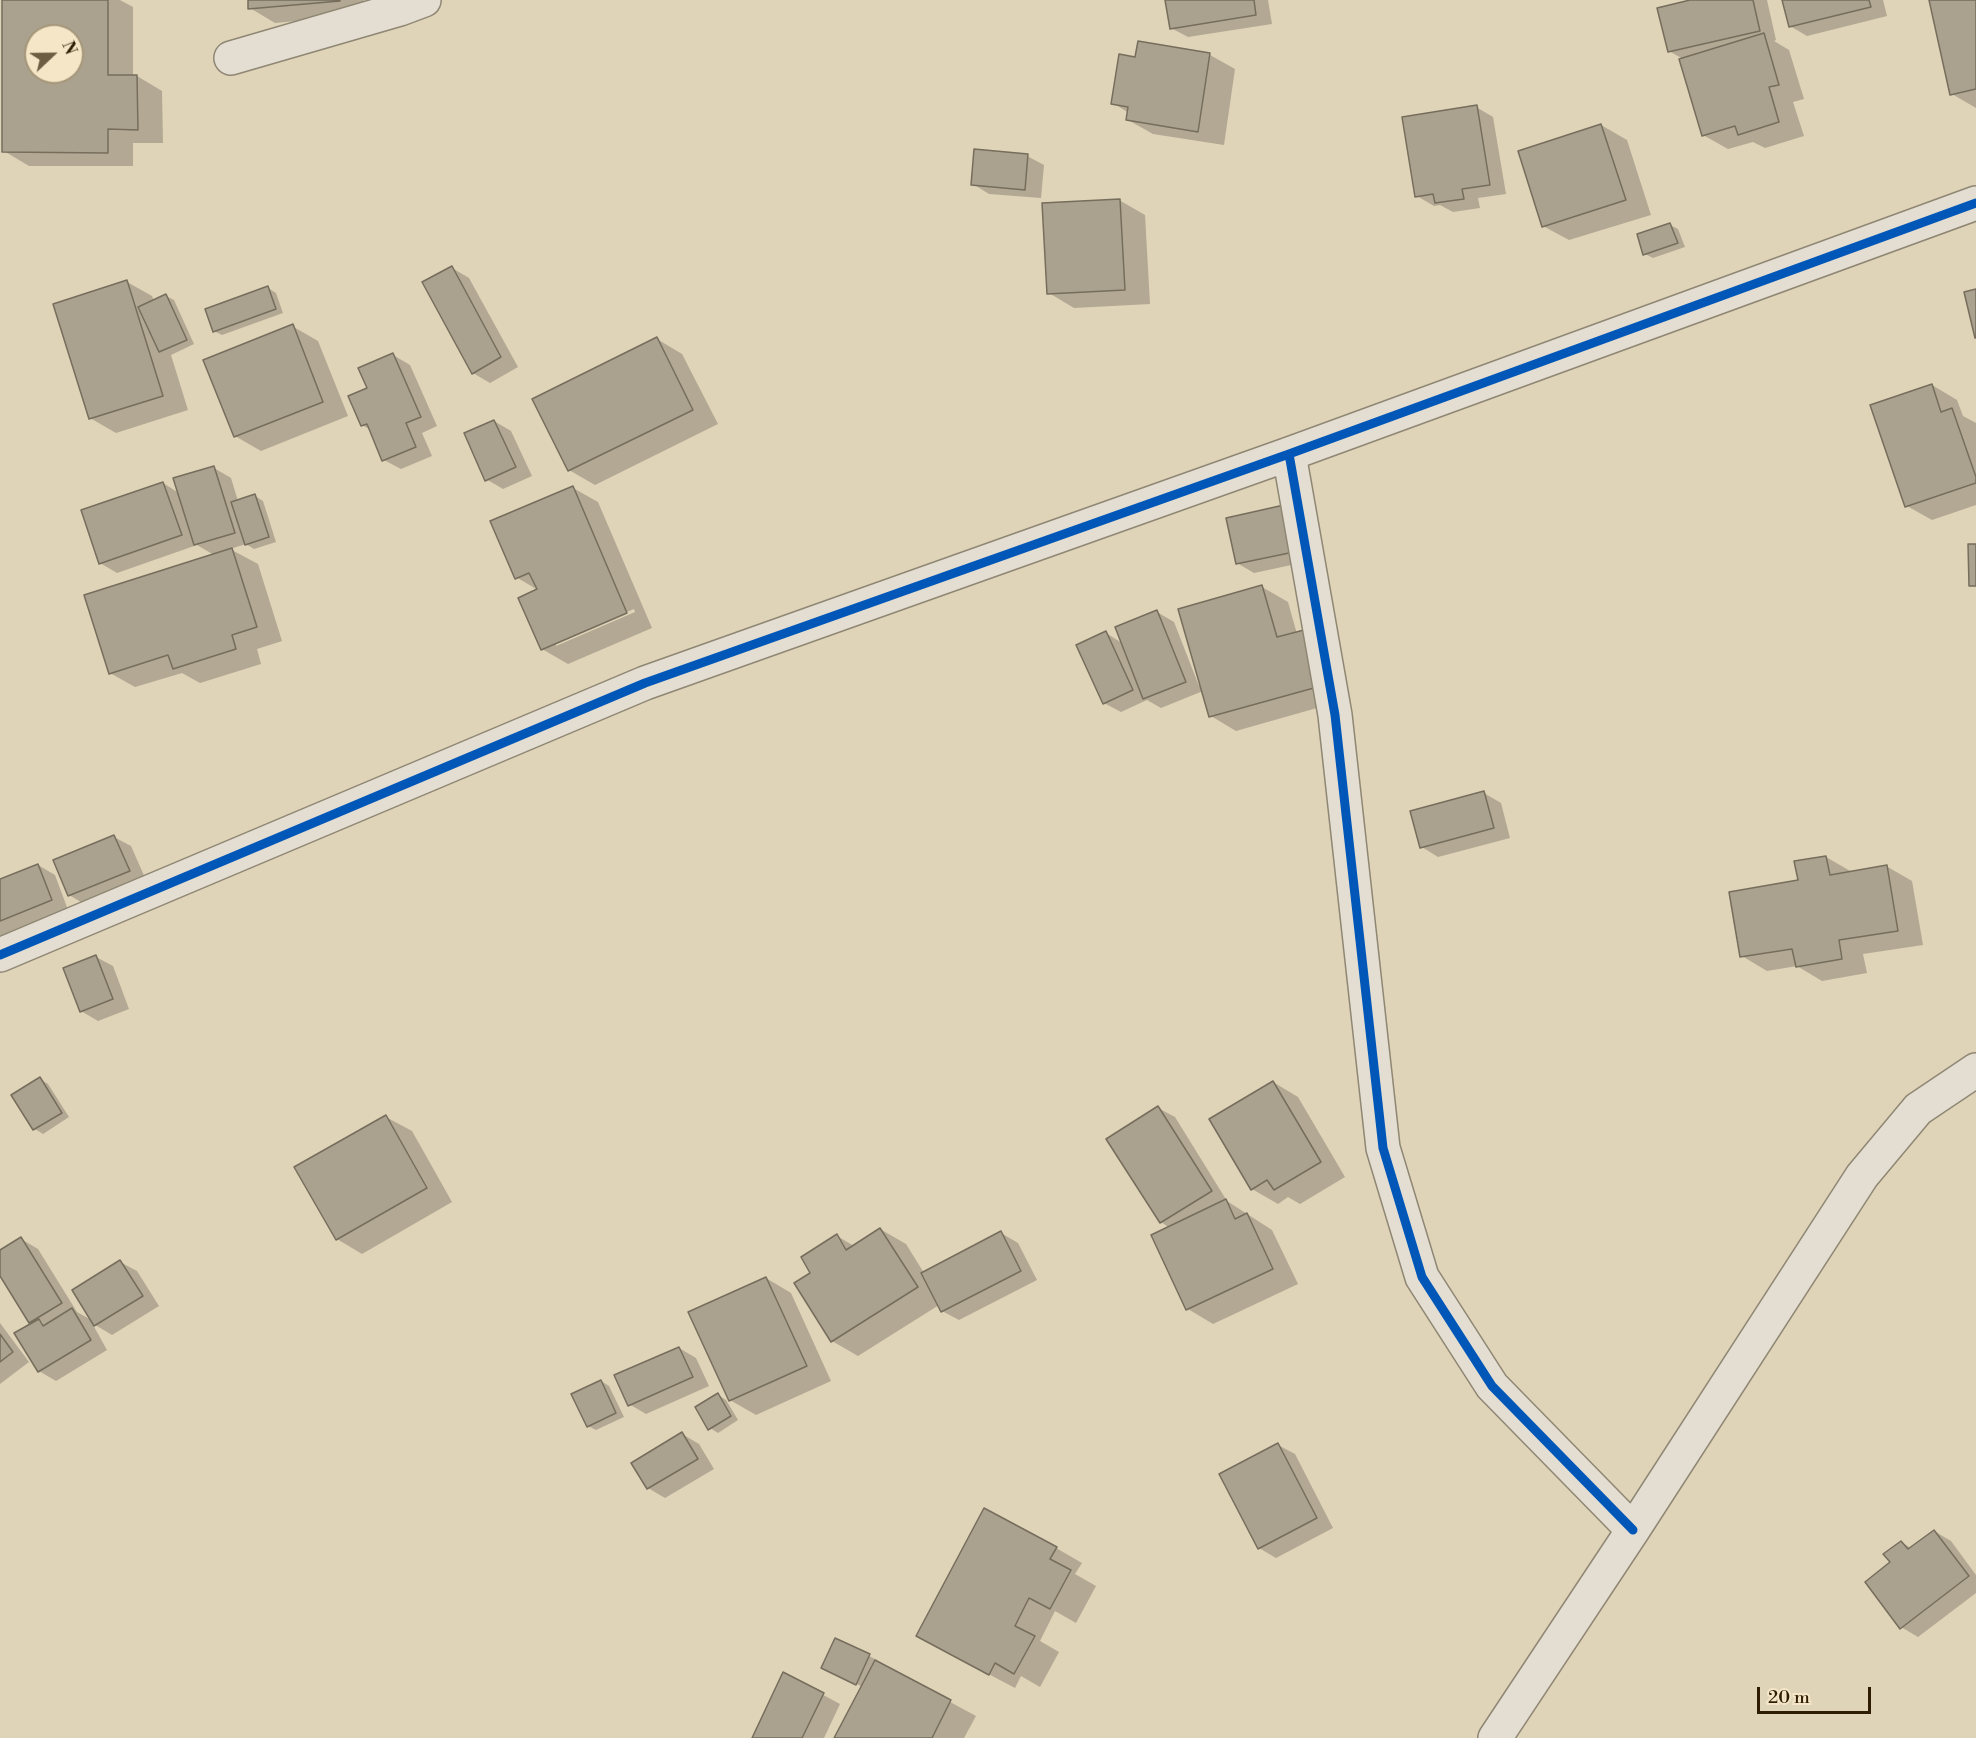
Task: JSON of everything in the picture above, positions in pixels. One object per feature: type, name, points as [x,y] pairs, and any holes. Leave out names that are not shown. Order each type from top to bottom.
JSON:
[{"type":"street","points":[[231,58],[424,0]]},
{"type":"street","points":[[0,955],[645,683],[1289,454],[1976,203]]},
{"type":"street","points":[[1289,454],[1335,715],[1383,1148],[1422,1277],[1492,1386],[1633,1530]]},
{"type":"street","points":[[1495,1738],[1633,1530],[1862,1176],[1918,1109],[1976,1070]]},
{"type":"building","points":[[2,0],[108,0],[108,75],[137,75],[138,130],[108,129],[108,153],[2,152]]},
{"type":"building","points":[[248,0],[340,0],[340,1],[248,9]]},
{"type":"building","points":[[1165,0],[1254,0],[1256,15],[1170,29]]},
{"type":"building","points":[[1690,0],[1753,0],[1760,31],[1668,52],[1657,8]]},
{"type":"building","points":[[1782,0],[1869,0],[1871,7],[1789,27]]},
{"type":"building","points":[[1929,0],[1976,0],[1976,89],[1950,95]]},
{"type":"building","points":[[1764,33],[1779,85],[1769,87],[1779,122],[1738,135],[1735,126],[1702,136],[1679,59]]},
{"type":"building","points":[[1138,41],[1210,53],[1198,132],[1126,120],[1128,107],[1111,104],[1119,54],[1135,57]]},
{"type":"building","points":[[1477,105],[1490,185],[1462,189],[1464,199],[1435,203],[1433,194],[1415,197],[1402,117]]},
{"type":"building","points":[[1601,124],[1626,200],[1542,227],[1518,151]]},
{"type":"building","points":[[974,149],[1028,154],[1025,190],[971,185]]},
{"type":"building","points":[[1120,199],[1125,290],[1047,294],[1042,203]]},
{"type":"building","points":[[1670,223],[1678,243],[1643,255],[1637,234]]},
{"type":"building","points":[[452,266],[501,357],[472,374],[422,282]]},
{"type":"building","points":[[127,280],[163,396],[89,419],[53,304]]},
{"type":"building","points":[[268,286],[276,309],[213,332],[205,309]]},
{"type":"building","points":[[1976,289],[1976,338],[1975,338],[1964,292]]},
{"type":"building","points":[[166,294],[187,340],[159,352],[138,307]]},
{"type":"building","points":[[293,324],[323,402],[234,437],[203,360]]},
{"type":"building","points":[[657,337],[693,410],[568,471],[532,399]]},
{"type":"building","points":[[393,353],[421,417],[406,423],[416,447],[382,461],[367,424],[361,426],[348,396],[367,388],[358,368]]},
{"type":"building","points":[[1932,384],[1941,412],[1952,408],[1976,477],[1976,483],[1905,507],[1870,405]]},
{"type":"building","points":[[494,420],[516,467],[485,481],[464,433]]},
{"type":"building","points":[[214,466],[235,533],[194,545],[173,478]]},
{"type":"building","points":[[163,482],[182,535],[99,564],[81,510]]},
{"type":"building","points":[[573,486],[627,613],[541,650],[518,598],[537,589],[529,573],[515,579],[490,521]]},
{"type":"building","points":[[255,494],[269,537],[245,545],[231,502]]},
{"type":"building","points":[[1284,505],[1294,552],[1236,564],[1226,518]]},
{"type":"building","points":[[1968,544],[1976,544],[1976,586],[1969,586]]},
{"type":"building","points":[[232,548],[257,627],[232,635],[236,649],[173,669],[168,655],[109,674],[84,595]]},
{"type":"building","points":[[1262,585],[1277,637],[1304,630],[1321,686],[1209,717],[1178,609]]},
{"type":"building","points":[[1157,610],[1186,682],[1143,699],[1115,627]]},
{"type":"building","points":[[1106,631],[1133,690],[1103,704],[1076,645]]},
{"type":"building","points":[[1484,791],[1494,828],[1420,848],[1410,811]]},
{"type":"building","points":[[114,835],[130,871],[68,896],[53,860]]},
{"type":"building","points":[[1826,856],[1830,875],[1887,865],[1898,931],[1839,940],[1842,959],[1796,967],[1792,949],[1740,957],[1729,892],[1798,880],[1794,861]]},
{"type":"building","points":[[38,864],[52,900],[0,921],[0,879]]},
{"type":"building","points":[[96,955],[113,999],[80,1012],[63,968]]},
{"type":"building","points":[[40,1077],[62,1113],[33,1130],[11,1095]]},
{"type":"building","points":[[1273,1081],[1321,1162],[1274,1190],[1267,1180],[1251,1190],[1209,1119]]},
{"type":"building","points":[[1158,1106],[1212,1191],[1160,1223],[1106,1139]]},
{"type":"building","points":[[386,1115],[427,1188],[336,1240],[294,1167]]},
{"type":"building","points":[[1226,1199],[1235,1219],[1247,1213],[1273,1269],[1186,1310],[1151,1235]]},
{"type":"building","points":[[880,1228],[918,1287],[831,1342],[794,1283],[810,1273],[801,1257],[837,1234],[846,1250]]},
{"type":"building","points":[[1001,1231],[1021,1271],[941,1312],[921,1273]]},
{"type":"building","points":[[21,1237],[62,1303],[29,1323],[0,1276],[0,1250]]},
{"type":"building","points":[[120,1260],[143,1296],[94,1326],[72,1290]]},
{"type":"building","points":[[766,1277],[807,1366],[729,1401],[688,1312]]},
{"type":"building","points":[[72,1308],[91,1340],[38,1372],[14,1333],[39,1319],[43,1326]]},
{"type":"building","points":[[0,1334],[13,1352],[0,1362]]},
{"type":"building","points":[[679,1347],[693,1377],[628,1406],[614,1375]]},
{"type":"building","points":[[601,1380],[616,1413],[587,1427],[571,1394]]},
{"type":"building","points":[[718,1393],[731,1416],[708,1430],[695,1407]]},
{"type":"building","points":[[682,1432],[698,1459],[647,1489],[631,1463]]},
{"type":"building","points":[[1278,1443],[1317,1518],[1258,1549],[1219,1474]]},
{"type":"building","points":[[984,1508],[1057,1547],[1050,1559],[1071,1570],[1050,1609],[1029,1598],[1015,1626],[1035,1636],[1014,1674],[995,1663],[989,1675],[916,1636]]},
{"type":"building","points":[[1934,1530],[1969,1576],[1900,1629],[1865,1582],[1890,1562],[1883,1554],[1901,1541],[1908,1549]]},
{"type":"building","points":[[835,1638],[870,1654],[856,1685],[821,1668]]},
{"type":"building","points":[[875,1660],[951,1700],[932,1738],[834,1738]]},
{"type":"building","points":[[783,1672],[824,1693],[802,1738],[752,1738]]},
{"type":"cycle path","points":[[0,955],[645,683],[1289,454],[1976,203]]},
{"type":"cycle path","points":[[1289,454],[1335,715],[1383,1148],[1422,1277],[1492,1386],[1633,1530]]}]
